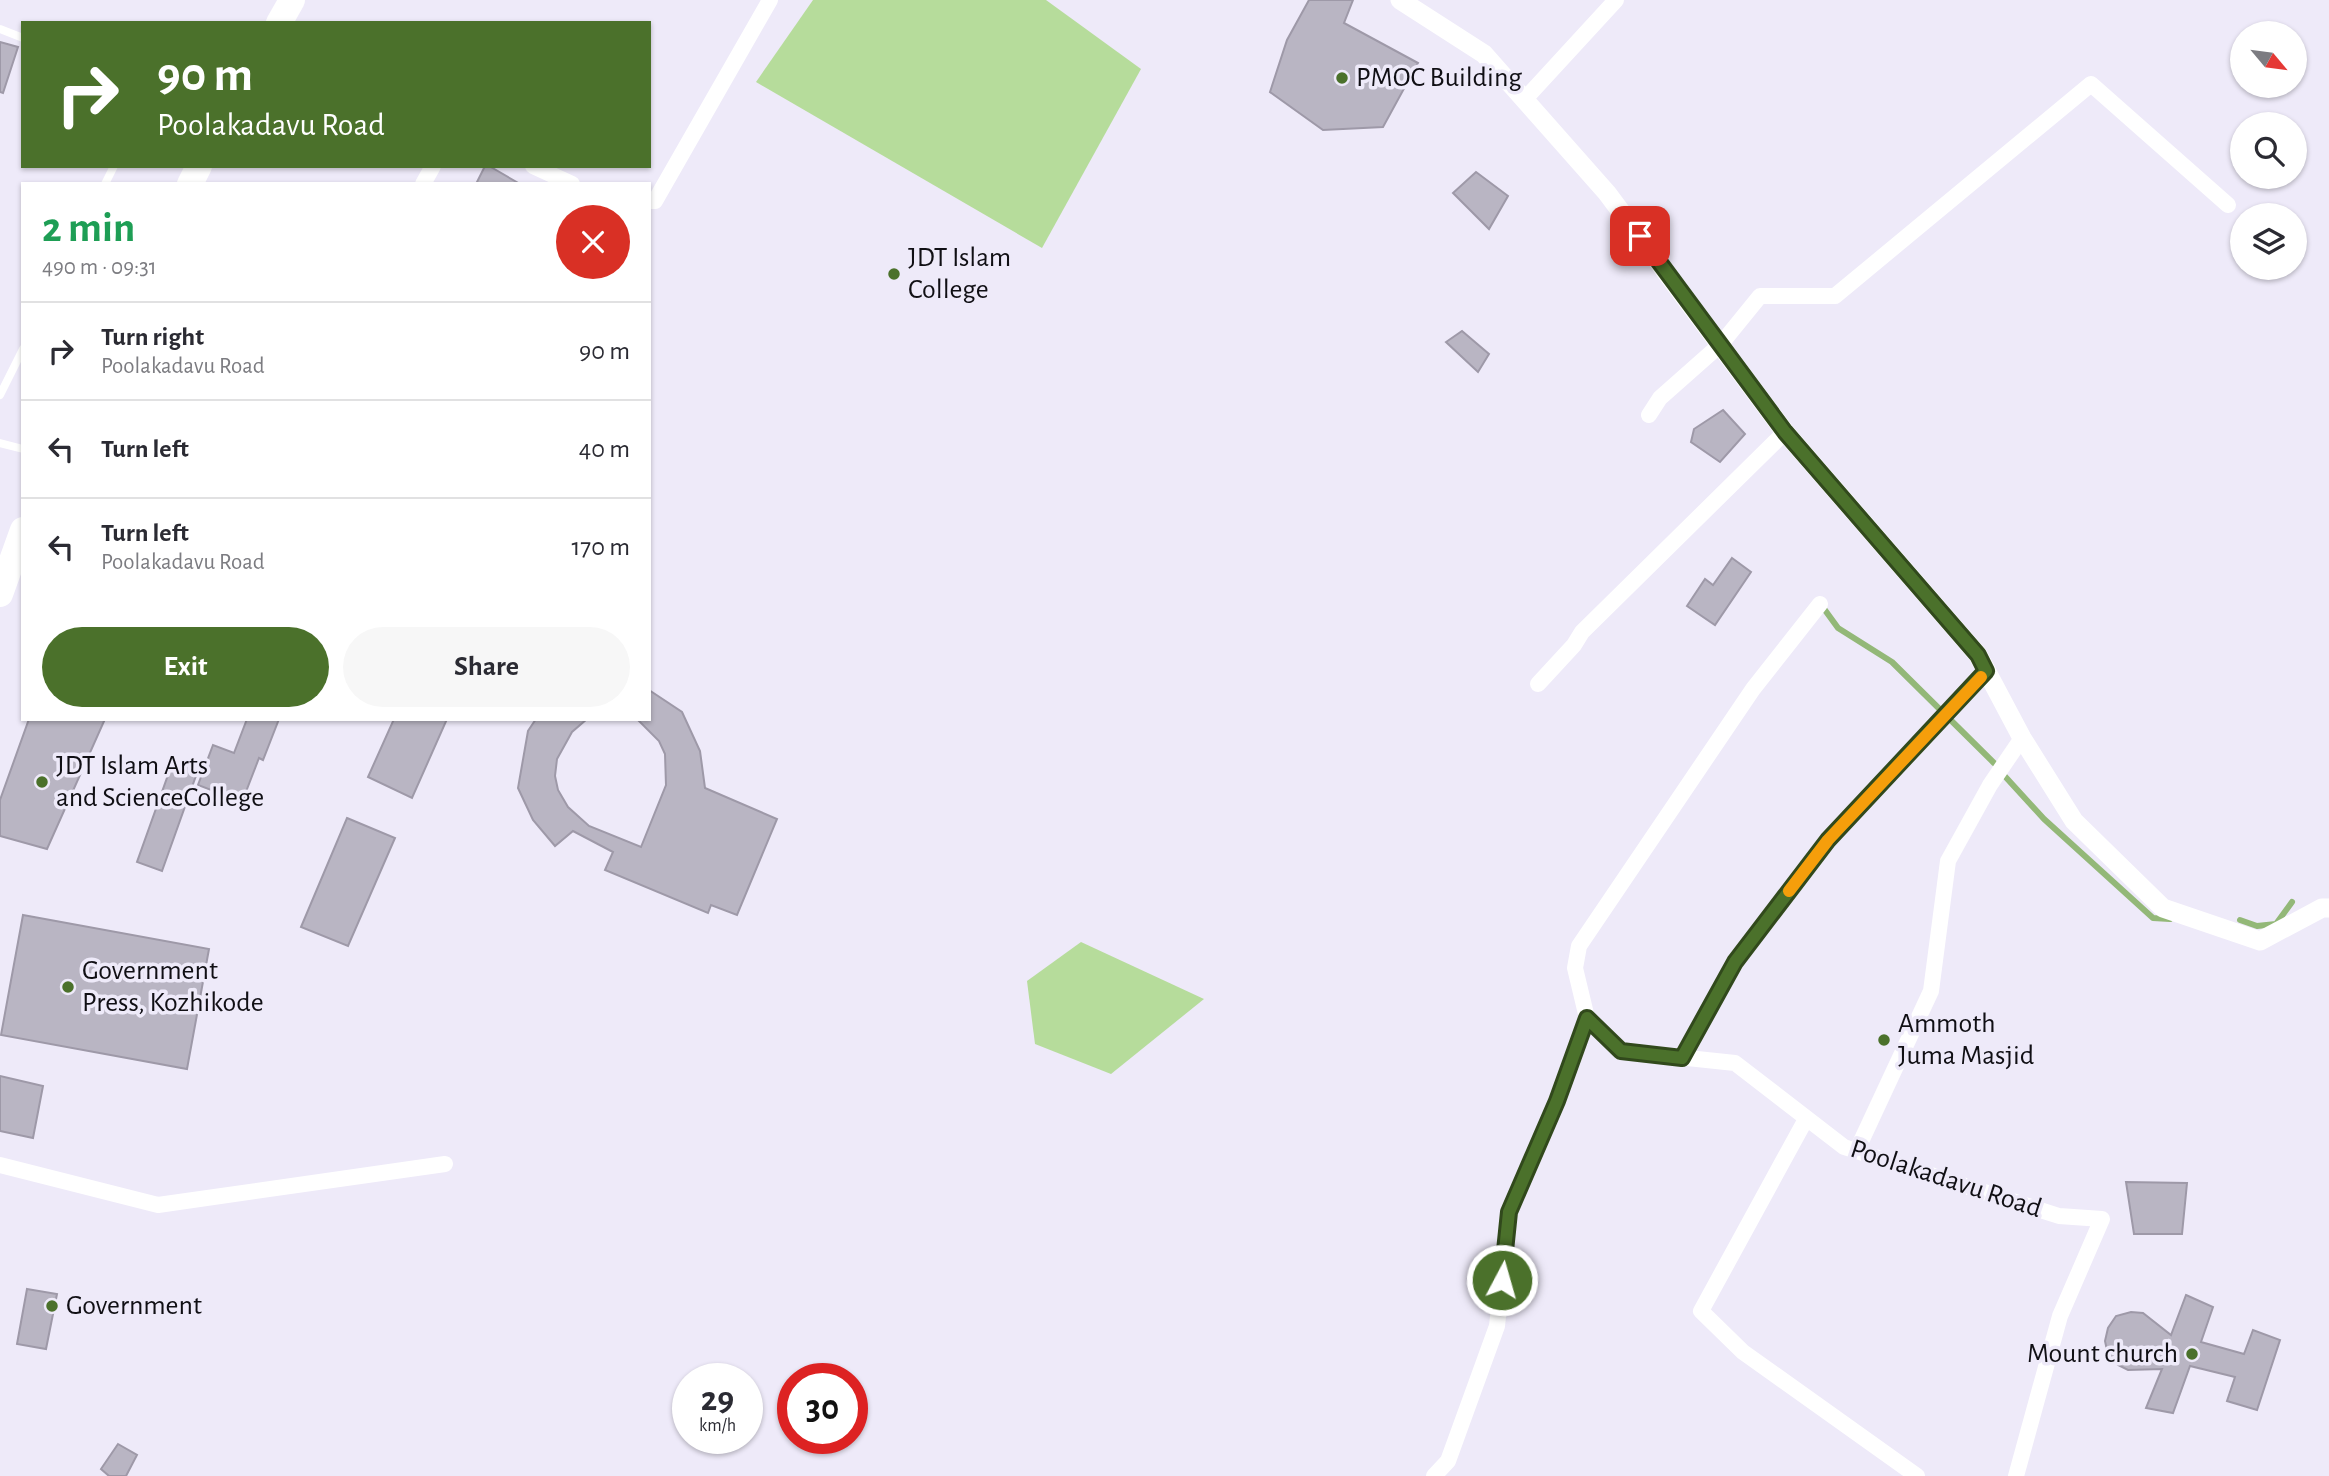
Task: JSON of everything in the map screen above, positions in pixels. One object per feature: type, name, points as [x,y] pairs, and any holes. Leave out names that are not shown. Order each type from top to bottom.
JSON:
[{"type":"highway","points":[[280,21],[292,0]]},
{"type":"highway","points":[[8,572],[21,536]]},
{"type":"street","points":[[651,201],[655,201],[770,0]]},
{"type":"street","points":[[1400,0],[1484,54],[1607,193],[1785,432],[1978,655],[2022,738],[2074,821],[2163,908],[2260,941],[2322,908],[2329,908]]},
{"type":"street","points":[[1524,100],[1616,0]]},
{"type":"street","points":[[1649,415],[1660,398],[1721,344],[1759,296],[1835,296],[2091,84],[2228,205]]},
{"type":"street","points":[[537,168],[568,182]]},
{"type":"street","points":[[1538,684],[1574,645],[1582,632],[1785,432]]},
{"type":"street","points":[[1434,1476],[1448,1461],[1497,1326],[1509,1212],[1557,1101],[1587,1018],[1575,968],[1579,946],[1753,689],[1820,604]]},
{"type":"street","points":[[1682,1058],[1735,962],[1828,840],[1986,671]]},
{"type":"street","points":[[1857,1150],[1931,991],[1948,861],[1990,785],[2022,738]]},
{"type":"street","name":"Poolakadavu Road","points":[[1587,1018],[1621,1051],[1735,1063],[1844,1147],[2060,1216],[2102,1219],[2060,1316],[2016,1476]]},
{"type":"street","points":[[1806,1119],[1701,1311],[1743,1352],[1917,1476]]},
{"type":"street","points":[[0,1165],[158,1205],[445,1164]]},
{"type":"lane","points":[[0,29],[21,37]]},
{"type":"lane","points":[[0,395],[21,353]]},
{"type":"lane","points":[[0,443],[21,448]]},
{"type":"green space","points":[[813,0],[1046,0],[1141,69],[1042,248],[756,82]]},
{"type":"green space","points":[[1081,942],[1204,999],[1111,1074],[1035,1044],[1027,981]]},
{"type":"building","name":"PMOC Building","points":[[1309,0],[1353,0],[1344,23],[1418,63],[1383,127],[1323,130],[1270,92],[1287,40]]},
{"type":"building","points":[[0,42],[18,47],[3,93],[0,92]]},
{"type":"building","points":[[484,168],[492,168],[517,182],[477,182]]},
{"type":"building","points":[[1476,172],[1508,196],[1489,229],[1453,193]]},
{"type":"building","points":[[1462,331],[1489,354],[1478,372],[1446,342]]},
{"type":"building","points":[[1723,410],[1745,434],[1720,462],[1691,442],[1694,429]]},
{"type":"building","points":[[1732,558],[1751,572],[1715,625],[1687,606],[1705,579],[1713,585]]},
{"type":"building","points":[[651,691],[682,712],[700,751],[705,788],[777,819],[737,915],[711,905],[708,913],[605,870],[613,852],[573,831],[555,846],[533,820],[518,788],[528,731],[535,721],[585,721],[572,732],[557,759],[555,776],[558,790],[568,807],[589,826],[641,847],[666,785],[665,754],[659,741],[639,721],[651,721]]},
{"type":"building","name":"JDT Islam Arts and ScienceCollege","points":[[28,721],[104,721],[47,849],[0,836],[0,800]]},
{"type":"building","points":[[246,721],[278,721],[263,760],[259,758],[242,802],[198,785],[213,745],[234,753]]},
{"type":"building","points":[[393,721],[446,721],[412,798],[368,777]]},
{"type":"building","points":[[173,761],[198,770],[162,871],[137,862]]},
{"type":"building","points":[[347,818],[395,838],[348,946],[301,927]]},
{"type":"building","points":[[23,915],[209,949],[187,1069],[1,1035]]},
{"type":"building","points":[[0,1076],[43,1086],[33,1138],[0,1131]]},
{"type":"building","points":[[2126,1182],[2187,1183],[2182,1234],[2134,1234]]},
{"type":"building","points":[[27,1289],[57,1294],[46,1349],[17,1344]]},
{"type":"building","name":"Mount church","points":[[2186,1295],[2213,1307],[2201,1342],[2244,1354],[2253,1330],[2280,1340],[2257,1410],[2227,1401],[2235,1377],[2190,1366],[2173,1413],[2146,1408],[2162,1369],[2128,1370],[2108,1355],[2105,1341],[2108,1328],[2116,1316],[2131,1312],[2143,1313],[2171,1335]]},
{"type":"building","points":[[118,1444],[137,1455],[126,1476],[109,1476],[101,1469]]},
{"type":"waterway","points":[[1822,606],[1838,628],[1892,662],[1994,763]]},
{"type":"waterway","points":[[2001,772],[2044,819],[2153,918],[2170,919]]},
{"type":"waterway","points":[[2240,920],[2257,926],[2276,924],[2292,902]]},
{"type":"slow traffic","points":[[1789,891],[1828,840],[1981,677]]},
{"type":"place","name":"PMOC Building","points":[[1342,78]]},
{"type":"place","name":"JDT Islam College","points":[[894,274]]},
{"type":"place","name":"JDT Islam Arts and ScienceCollege","points":[[42,782]]},
{"type":"place","name":"Government Press, Kozhikode","points":[[68,987]]},
{"type":"place","name":"Ammoth Juma Masjid","points":[[1884,1040]]},
{"type":"place","name":"Government","points":[[52,1306]]},
{"type":"place","name":"Mount church","points":[[2192,1354]]},
{"type":"route","points":[[1502,1280],[1509,1212],[1557,1101],[1587,1018],[1621,1051],[1682,1058],[1735,962],[1828,840],[1986,671],[1978,655],[1785,432],[1640,236]]}]
